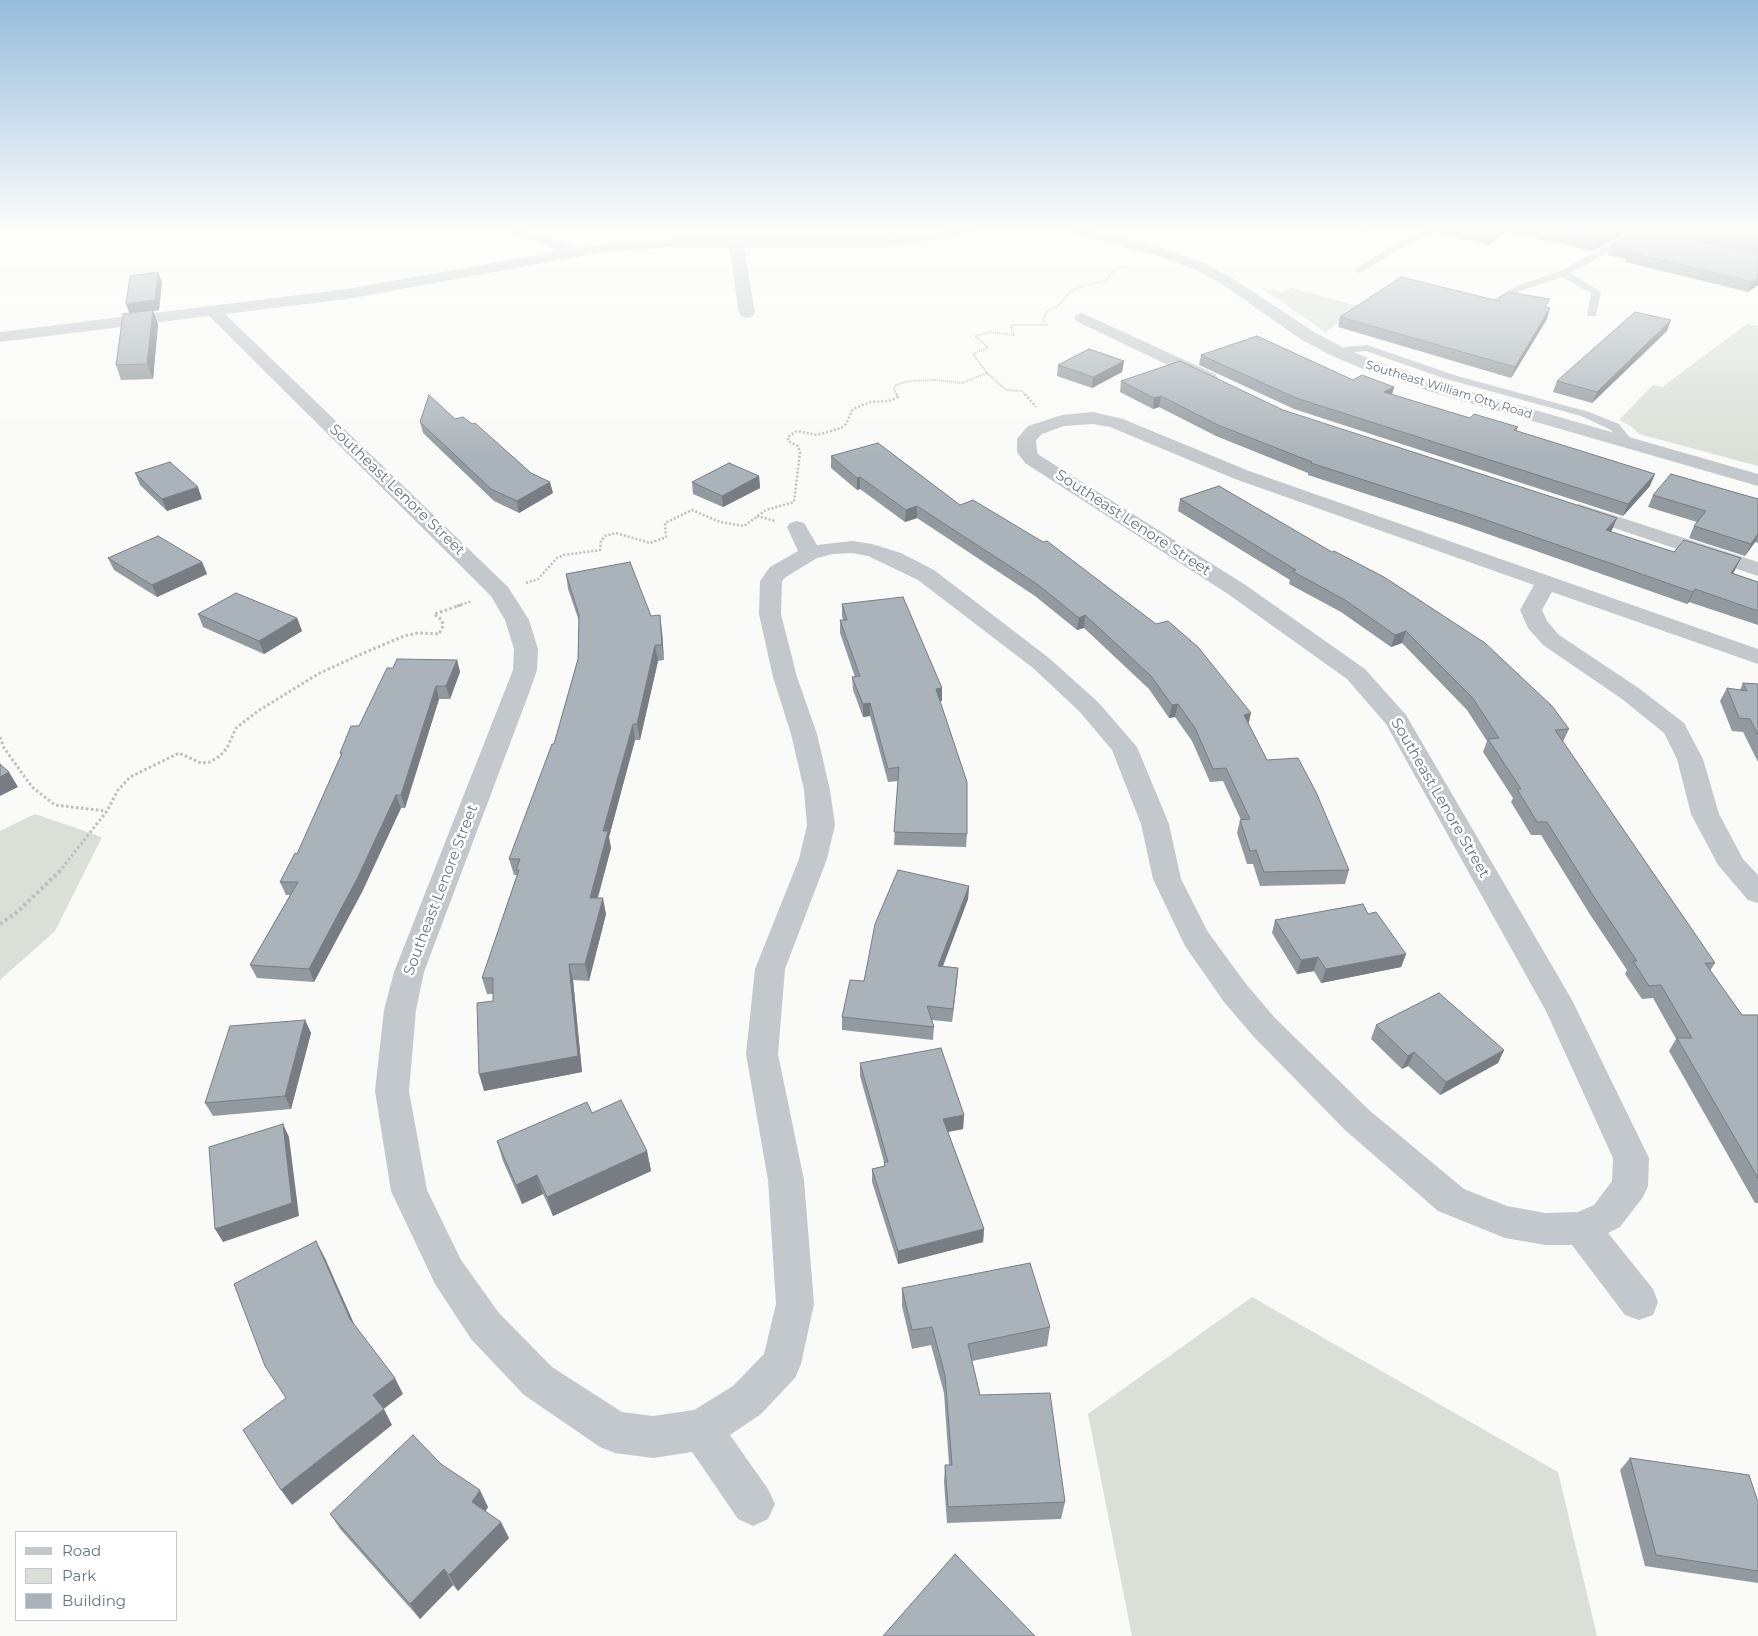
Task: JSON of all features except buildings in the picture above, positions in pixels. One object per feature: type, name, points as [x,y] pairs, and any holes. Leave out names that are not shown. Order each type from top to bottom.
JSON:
[{"type":"street","points":[[0,338],[255,305]]},
{"type":"street","points":[[746,305],[747,313]]},
{"type":"street","name":"Southeast William Otty Road","points":[[1260,305],[1297,330],[1336,352],[1404,377],[1758,480]]},
{"type":"street","name":"Southeast Lenore Street","points":[[213,311],[500,592],[517,620],[526,649],[525,670],[409,972],[400,1010],[392,1091],[409,1191],[448,1272],[486,1326],[538,1381],[615,1432],[653,1437],[701,1430],[747,1400],[781,1364],[795,1304],[786,1180],[762,1054],[770,969],[813,859],[821,825],[817,790],[804,734],[785,677],[770,614],[771,581],[778,572],[810,553],[852,547],[872,550],[893,558],[926,575],[1041,663],[1089,707],[1124,746],[1155,824],[1167,879],[1196,938],[1234,992],[1264,1027],[1357,1120],[1451,1200],[1505,1222],[1545,1229],[1581,1228],[1607,1216],[1630,1186],[1631,1158],[1561,1009],[1397,721],[1356,674],[1236,589],[1032,459],[1027,452],[1026,439],[1045,415],[1093,418],[1116,423],[1242,475],[1758,657]]},
{"type":"street","points":[[1082,318],[1224,386]]},
{"type":"street","points":[[1560,504],[1758,569]]},
{"type":"street","points":[[797,527],[810,553]]},
{"type":"street","points":[[1546,583],[1531,610],[1536,623],[1551,640],[1631,694],[1675,729],[1690,760],[1705,814],[1732,865],[1758,893]]},
{"type":"street","points":[[1581,1228],[1639,1302]]},
{"type":"street","points":[[701,1430],[753,1504]]},
{"type":"lane","points":[[1592,314],[1594,305]]},
{"type":"path","points":[[1045,415],[1022,390],[1006,390],[987,373],[973,354],[988,348],[975,336],[990,332],[1014,335],[1011,326],[1013,324],[1048,325],[1043,320],[1046,312],[1059,305]]},
{"type":"path","points":[[524,584],[538,579],[557,558],[564,554],[600,550],[600,541],[605,536],[616,533],[650,543],[666,537],[665,523],[692,510],[720,522],[744,526],[766,510],[794,502],[800,452],[798,446],[788,440],[788,437],[797,431],[817,435],[841,428],[846,424],[853,410],[870,402],[889,401],[898,397],[894,389],[896,385],[902,383],[936,380],[962,383],[987,373]]},
{"type":"path","points":[[0,924],[16,913],[60,872],[107,811],[118,790],[130,777],[179,753],[201,763],[210,762],[220,756],[227,748],[236,728],[258,710],[318,674],[404,636],[418,633],[432,636],[439,634],[443,626],[442,620],[434,614],[474,600]]},
{"type":"path","points":[[0,738],[4,748],[32,787],[55,805],[107,811]]},
{"type":"green space","points":[[1287,305],[1356,305],[1362,307],[1325,332]]},
{"type":"green space","points":[[1747,324],[1758,326],[1758,466],[1639,434],[1632,427],[1619,420],[1653,385],[1662,387]]},
{"type":"green space","points":[[35,814],[102,837],[55,931],[0,980],[0,831]]},
{"type":"green space","points":[[1252,1297],[1558,1472],[1597,1636],[1132,1636],[1088,1414]]}]
